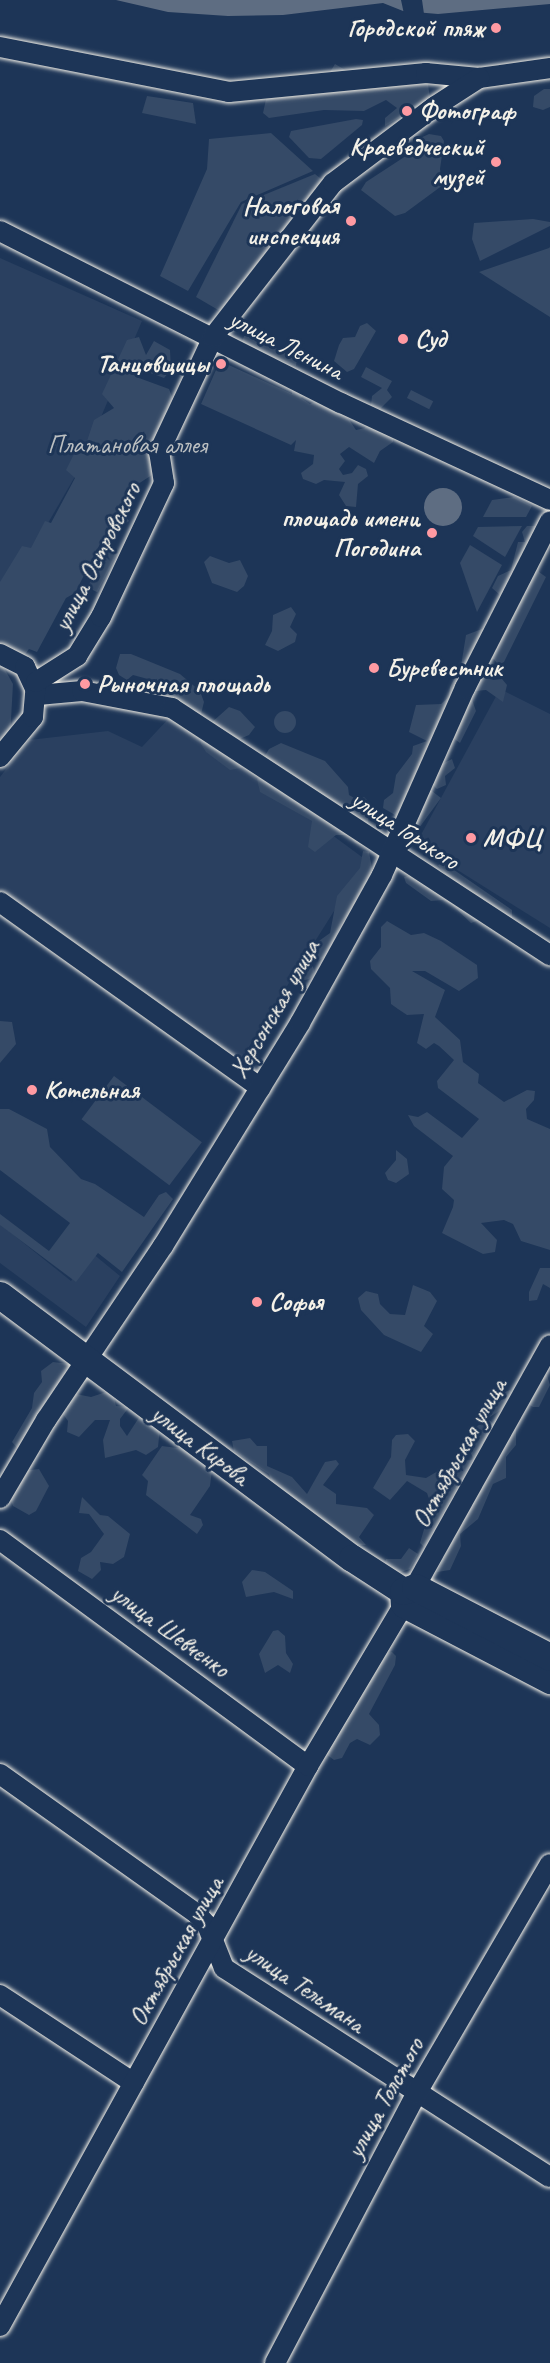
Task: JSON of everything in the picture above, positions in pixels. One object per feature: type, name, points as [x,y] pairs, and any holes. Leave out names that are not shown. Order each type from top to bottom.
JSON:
[{"type":"main road","name":"улица Кирова","points":[[0,1295],[407,1594],[550,1680]]},
{"type":"main road","name":"улица Кирова","points":[[407,1594],[550,1657]]},
{"type":"street","points":[[0,47],[229,92],[426,73],[479,78],[550,68]]},
{"type":"street","name":"улица Островского","points":[[34,688],[36,682],[77,656],[101,617],[164,483],[159,452],[213,337],[333,183],[434,106],[479,78]]},
{"type":"street","name":"улица Ленина","points":[[0,231],[213,337],[341,404],[550,500]]},
{"type":"street","name":"Херсонская улица","points":[[0,1498],[261,1088],[394,849],[465,688],[550,521]]},
{"type":"street","points":[[0,654],[25,667],[34,688],[33,717],[0,757]]},
{"type":"street","name":"улица Горького","points":[[34,688],[38,695],[82,691],[172,708],[394,849],[550,955]]},
{"type":"street","points":[[0,902],[89,969],[261,1088]]},
{"type":"street","name":"Октябрьская улица","points":[[0,2326],[308,1766],[550,1345]]},
{"type":"street","name":"улица Шевченко","points":[[0,1540],[308,1766]]},
{"type":"street","name":"улица Тельмана","points":[[0,1774],[197,1914],[207,1925],[224,1968],[416,2094],[550,2177]]},
{"type":"street","name":"улица Толстого","points":[[275,2363],[416,2094],[550,1864]]},
{"type":"street","points":[[0,1995],[134,2083]]},
{"type":"shaded area","points":[[116,0],[550,0],[550,4],[438,14],[403,11],[383,3],[283,15],[228,16],[168,12]]},
{"type":"shaded area","points":[[0,258],[142,321],[77,473],[0,606]]},
{"type":"shaded area","points":[[443,488],[457,493],[462,507],[457,521],[443,526],[429,521],[424,507],[429,493]]},
{"type":"shaded area","points":[[500,689],[550,714],[550,928],[416,844]]},
{"type":"shaded area","points":[[171,716],[366,860],[240,1061],[169,1016],[0,892],[0,777],[29,740],[108,731],[142,747]]},
{"type":"shaded area","points":[[0,1224],[71,1281],[92,1253],[120,1276],[86,1327],[0,1263]]},
{"type":"green space","points":[[335,64],[347,71],[358,68],[428,84],[430,99],[385,126],[385,118],[397,108],[386,100],[364,111],[324,110],[269,118],[263,113],[269,86],[327,77]]},
{"type":"green space","points":[[544,89],[550,89],[550,107],[543,110],[533,107],[534,96]]},
{"type":"green space","points":[[147,96],[193,103],[196,124],[142,113]]},
{"type":"green space","points":[[356,119],[363,120],[362,125],[321,159],[309,158],[289,137],[291,131]]},
{"type":"green space","points":[[271,133],[313,171],[241,202],[188,291],[160,276],[207,169],[209,139]]},
{"type":"green space","points":[[429,134],[441,136],[444,141],[440,169],[443,185],[405,213],[395,216],[361,190],[366,182],[415,150],[418,139]]},
{"type":"green space","points":[[315,174],[326,183],[225,314],[196,297],[242,204]]},
{"type":"green space","points":[[533,219],[550,222],[550,226],[480,261],[472,239],[474,223]]},
{"type":"green space","points":[[549,248],[550,317],[479,272]]},
{"type":"green space","points":[[367,323],[376,331],[354,369],[347,372],[334,361],[339,345],[343,338],[355,337],[360,326]]},
{"type":"green space","points":[[251,335],[297,358],[296,366],[246,346],[242,342],[244,336]]},
{"type":"green space","name":"Платановая аллея","points":[[139,337],[146,355],[154,341],[170,350],[171,370],[164,378],[145,371],[139,378],[169,389],[174,402],[158,471],[135,486],[133,503],[121,508],[129,521],[100,544],[75,593],[66,598],[37,652],[29,649],[21,660],[0,644],[0,582],[22,546],[31,548],[45,521],[51,523],[75,478],[66,470],[74,454],[83,453],[94,420],[114,408],[102,394],[127,340]]},
{"type":"green space","points":[[220,361],[292,394],[291,384],[307,375],[314,381],[301,398],[310,404],[332,394],[356,430],[365,428],[367,422],[393,434],[393,442],[380,451],[374,463],[349,447],[340,454],[345,461],[339,469],[343,475],[352,473],[358,465],[366,469],[368,476],[358,484],[356,507],[346,506],[339,495],[345,482],[324,480],[316,484],[303,479],[301,473],[313,464],[314,455],[294,451],[296,440],[291,445],[201,404]]},
{"type":"green space","points":[[366,367],[392,381],[387,390],[392,397],[380,409],[371,405],[372,396],[382,388],[361,377]]},
{"type":"green space","points":[[411,390],[433,401],[429,409],[407,398]]},
{"type":"green space","points":[[514,497],[532,506],[526,517],[483,517],[492,500]]},
{"type":"green space","points":[[522,526],[505,557],[473,536],[478,527]]},
{"type":"green space","points":[[527,526],[550,526],[550,546],[544,546],[538,561],[539,572],[546,577],[504,662],[498,665],[494,659],[488,660],[483,669],[493,680],[502,679],[507,685],[503,702],[486,690],[476,691],[475,681],[469,691],[476,711],[460,743],[449,735],[428,788],[441,798],[408,843],[400,832],[395,815],[383,808],[384,800],[393,793],[396,775],[412,754],[413,746],[427,741],[409,732],[416,705],[441,704],[449,697],[450,687],[461,666],[466,635],[490,626],[500,595],[492,588],[498,576],[511,570],[518,542],[525,542],[522,532]]},
{"type":"green space","points":[[470,545],[502,565],[477,612],[460,563]]},
{"type":"green space","points":[[107,549],[117,554],[97,592],[87,587]]},
{"type":"green space","points":[[210,556],[229,563],[240,560],[248,576],[244,586],[237,592],[212,583],[204,562]]},
{"type":"green space","points":[[291,607],[296,614],[290,627],[297,634],[295,642],[278,651],[265,645],[272,631],[273,615]]},
{"type":"green space","points":[[120,654],[131,654],[180,674],[200,691],[204,702],[201,714],[193,717],[166,700],[165,690],[155,681],[133,675],[127,680],[119,675],[116,668]]},
{"type":"green space","points":[[0,661],[13,684],[10,737],[0,748]]},
{"type":"green space","points":[[229,707],[240,711],[255,727],[249,735],[235,741],[249,762],[241,768],[230,770],[206,752],[201,744],[201,732]]},
{"type":"green space","points":[[285,711],[293,714],[296,722],[293,730],[285,733],[277,730],[274,722],[277,714]]},
{"type":"green space","points":[[281,743],[325,761],[348,787],[349,795],[358,800],[364,797],[373,806],[368,817],[369,835],[373,838],[365,846],[355,843],[349,835],[336,835],[315,852],[308,847],[312,821],[260,792],[257,779],[268,774],[263,759],[269,749]]},
{"type":"green space","points":[[452,759],[455,768],[445,776],[446,785],[437,789],[430,782],[436,767]]},
{"type":"green space","points":[[363,851],[369,852],[373,874],[358,896],[358,904],[342,922],[327,956],[317,961],[312,958],[312,946],[330,933],[337,896],[360,868]]},
{"type":"green space","points":[[444,863],[512,910],[512,923],[505,920],[491,930],[485,918],[471,923],[451,904],[443,900],[431,901],[406,883],[404,877],[414,874],[438,878],[446,875],[438,865]]},
{"type":"green space","points":[[387,921],[411,935],[424,933],[441,941],[477,965],[478,978],[459,991],[425,971],[412,971],[445,990],[435,1017],[460,1040],[463,1062],[479,1074],[478,1083],[504,1102],[527,1090],[535,1091],[534,1100],[526,1109],[527,1119],[550,1129],[550,1250],[521,1241],[513,1224],[504,1220],[481,1223],[497,1240],[495,1252],[483,1254],[442,1233],[454,1200],[442,1189],[444,1167],[453,1156],[414,1126],[408,1115],[418,1117],[427,1112],[462,1138],[479,1119],[438,1088],[437,1081],[454,1060],[434,1043],[426,1049],[417,1043],[424,1014],[407,1015],[391,1004],[390,988],[371,969],[370,961],[381,947],[381,927]]},
{"type":"green space","points":[[305,962],[311,965],[314,971],[311,977],[305,980],[299,977],[296,971],[299,965]]},
{"type":"green space","points":[[0,1021],[12,1022],[16,1044],[0,1063]]},
{"type":"green space","points":[[114,1076],[202,1142],[169,1185],[82,1119]]},
{"type":"green space","points":[[0,1109],[9,1109],[47,1129],[50,1147],[81,1179],[95,1184],[144,1217],[159,1195],[166,1192],[173,1199],[122,1272],[98,1253],[76,1282],[0,1225],[0,1214],[49,1251],[70,1223],[0,1170]]},
{"type":"green space","points":[[396,1150],[407,1159],[409,1174],[396,1183],[388,1180],[385,1173],[396,1160]]},
{"type":"green space","points":[[540,1268],[550,1268],[550,1288],[543,1284],[537,1300],[529,1301],[529,1292]]},
{"type":"green space","points":[[413,1285],[430,1292],[437,1301],[424,1326],[433,1334],[421,1352],[384,1335],[361,1310],[358,1298],[366,1291],[378,1294],[380,1304],[390,1314],[405,1315]]},
{"type":"green space","points":[[53,1362],[69,1364],[70,1373],[61,1391],[91,1397],[112,1390],[116,1406],[129,1407],[120,1419],[120,1426],[127,1436],[142,1413],[160,1428],[158,1447],[146,1455],[136,1450],[105,1458],[103,1440],[110,1420],[95,1420],[79,1437],[67,1432],[68,1421],[60,1410],[39,1428],[49,1435],[40,1450],[28,1445],[20,1451],[12,1442],[32,1408],[34,1393],[42,1382],[41,1371]]},
{"type":"green space","points":[[539,1374],[547,1375],[550,1385],[539,1407],[533,1407],[528,1404],[529,1395]]},
{"type":"green space","points":[[510,1390],[513,1395],[505,1407],[490,1417],[485,1412],[488,1399]]},
{"type":"green space","points":[[489,1420],[495,1425],[473,1458],[467,1444],[471,1429]]},
{"type":"green space","points":[[511,1421],[516,1429],[516,1445],[506,1457],[506,1478],[493,1484],[478,1519],[460,1534],[461,1546],[450,1570],[437,1572]]},
{"type":"green space","points":[[408,1434],[415,1441],[405,1460],[406,1475],[426,1478],[438,1471],[453,1476],[455,1461],[472,1460],[424,1547],[420,1543],[427,1519],[423,1514],[432,1508],[427,1493],[407,1481],[390,1500],[373,1488],[391,1457],[392,1440],[396,1435]]},
{"type":"green space","points":[[250,1438],[257,1446],[267,1446],[267,1466],[292,1477],[307,1494],[325,1462],[336,1460],[339,1464],[323,1485],[336,1494],[336,1504],[367,1508],[374,1515],[359,1537],[366,1545],[357,1545],[272,1482],[269,1474],[234,1451],[232,1441]]},
{"type":"green space","points":[[162,1446],[192,1450],[212,1470],[210,1486],[190,1515],[201,1519],[203,1525],[197,1534],[146,1495],[148,1481],[142,1475]]},
{"type":"green space","points":[[39,1469],[49,1486],[36,1511],[29,1515],[13,1506],[9,1494],[22,1471]]},
{"type":"green space","points":[[82,1497],[100,1515],[108,1516],[130,1534],[124,1557],[113,1564],[100,1562],[101,1570],[92,1579],[78,1571],[81,1558],[91,1552],[104,1534],[89,1514],[79,1513]]},
{"type":"green space","points":[[409,1548],[418,1554],[410,1569],[398,1573],[384,1569],[386,1559],[401,1559]]},
{"type":"green space","points":[[252,1570],[265,1572],[293,1591],[293,1599],[274,1592],[246,1597],[242,1582]]},
{"type":"green space","points":[[278,1630],[285,1636],[286,1653],[293,1664],[290,1673],[278,1665],[265,1673],[259,1654],[273,1631]]},
{"type":"green space","points":[[392,1652],[396,1656],[395,1665],[369,1714],[379,1725],[380,1735],[370,1745],[357,1739],[350,1743],[342,1758],[334,1760],[326,1754],[383,1654]]},
{"type":"pier","points":[[401,0],[422,0],[424,14],[404,14]]},
{"type":"place","name":"Городской пляж","points":[[496,28]]},
{"type":"place","name":"Фотограф","points":[[407,111]]},
{"type":"place","name":"Краеведческий музей","points":[[496,162]]},
{"type":"place","name":"Налоговая инспекция","points":[[351,221]]},
{"type":"place","name":"Суд","points":[[403,339]]},
{"type":"place","name":"Танцовщицы","points":[[221,364]]},
{"type":"place","name":"площадь имени Погодина","points":[[432,533]]},
{"type":"place","name":"Буревестник","points":[[374,668]]},
{"type":"place","name":"Рыночная площадь","points":[[85,684]]},
{"type":"place","name":"МФЦ","points":[[471,838]]},
{"type":"place","name":"Котельная","points":[[32,1090]]},
{"type":"place","name":"Софья","points":[[257,1302]]}]
